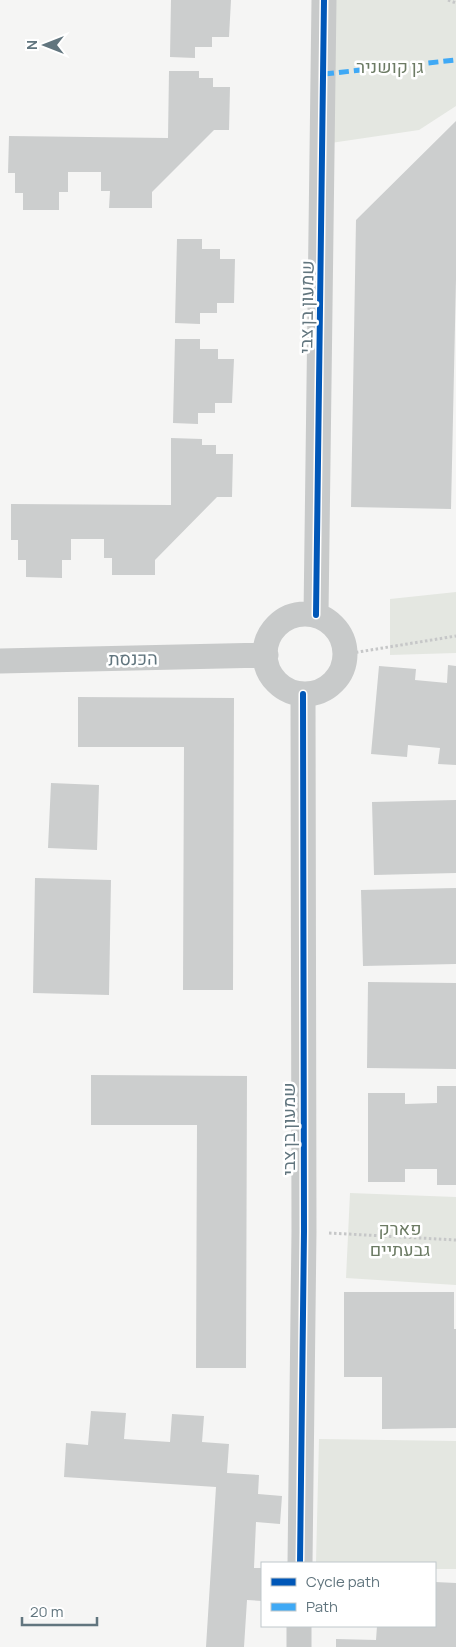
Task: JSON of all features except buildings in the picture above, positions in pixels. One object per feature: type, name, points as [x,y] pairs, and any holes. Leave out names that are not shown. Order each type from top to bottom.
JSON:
[{"type":"street","name":"שמעון בן צבי","points":[[316,615],[324,0]]},
{"type":"street","points":[[303,614],[316,615],[328,621],[338,630],[344,641],[346,654],[344,667],[328,687],[316,693],[303,694],[290,691],[279,684],[270,673],[266,661],[266,647],[270,634],[279,624],[290,617],[303,614]]},
{"type":"street","name":"הכנסת","points":[[0,661],[266,655]]},
{"type":"street","name":"שמעון בן צבי","points":[[300,1562],[304,1231],[303,694]]},
{"type":"street","points":[[299,1627],[299,1647]]},
{"type":"path","points":[[448,0],[456,3]]},
{"type":"path","points":[[346,654],[456,636]]},
{"type":"path","points":[[304,1231],[456,1240]]},
{"type":"green space","name":"גן קושניר","points":[[324,0],[456,0],[456,106],[419,130],[324,144]]},
{"type":"green space","points":[[456,592],[456,653],[390,655],[390,599]]},
{"type":"green space","name":"פארק גבעתיים","points":[[350,1193],[456,1197],[456,1285],[346,1278]]},
{"type":"green space","points":[[319,1439],[456,1441],[456,1569],[436,1569],[436,1562],[316,1562]]},
{"type":"marked path","points":[[324,74],[456,60]]},
{"type":"cycle path","points":[[316,615],[324,0]]},
{"type":"cycle path","points":[[300,1562],[304,1231],[303,694]]}]
